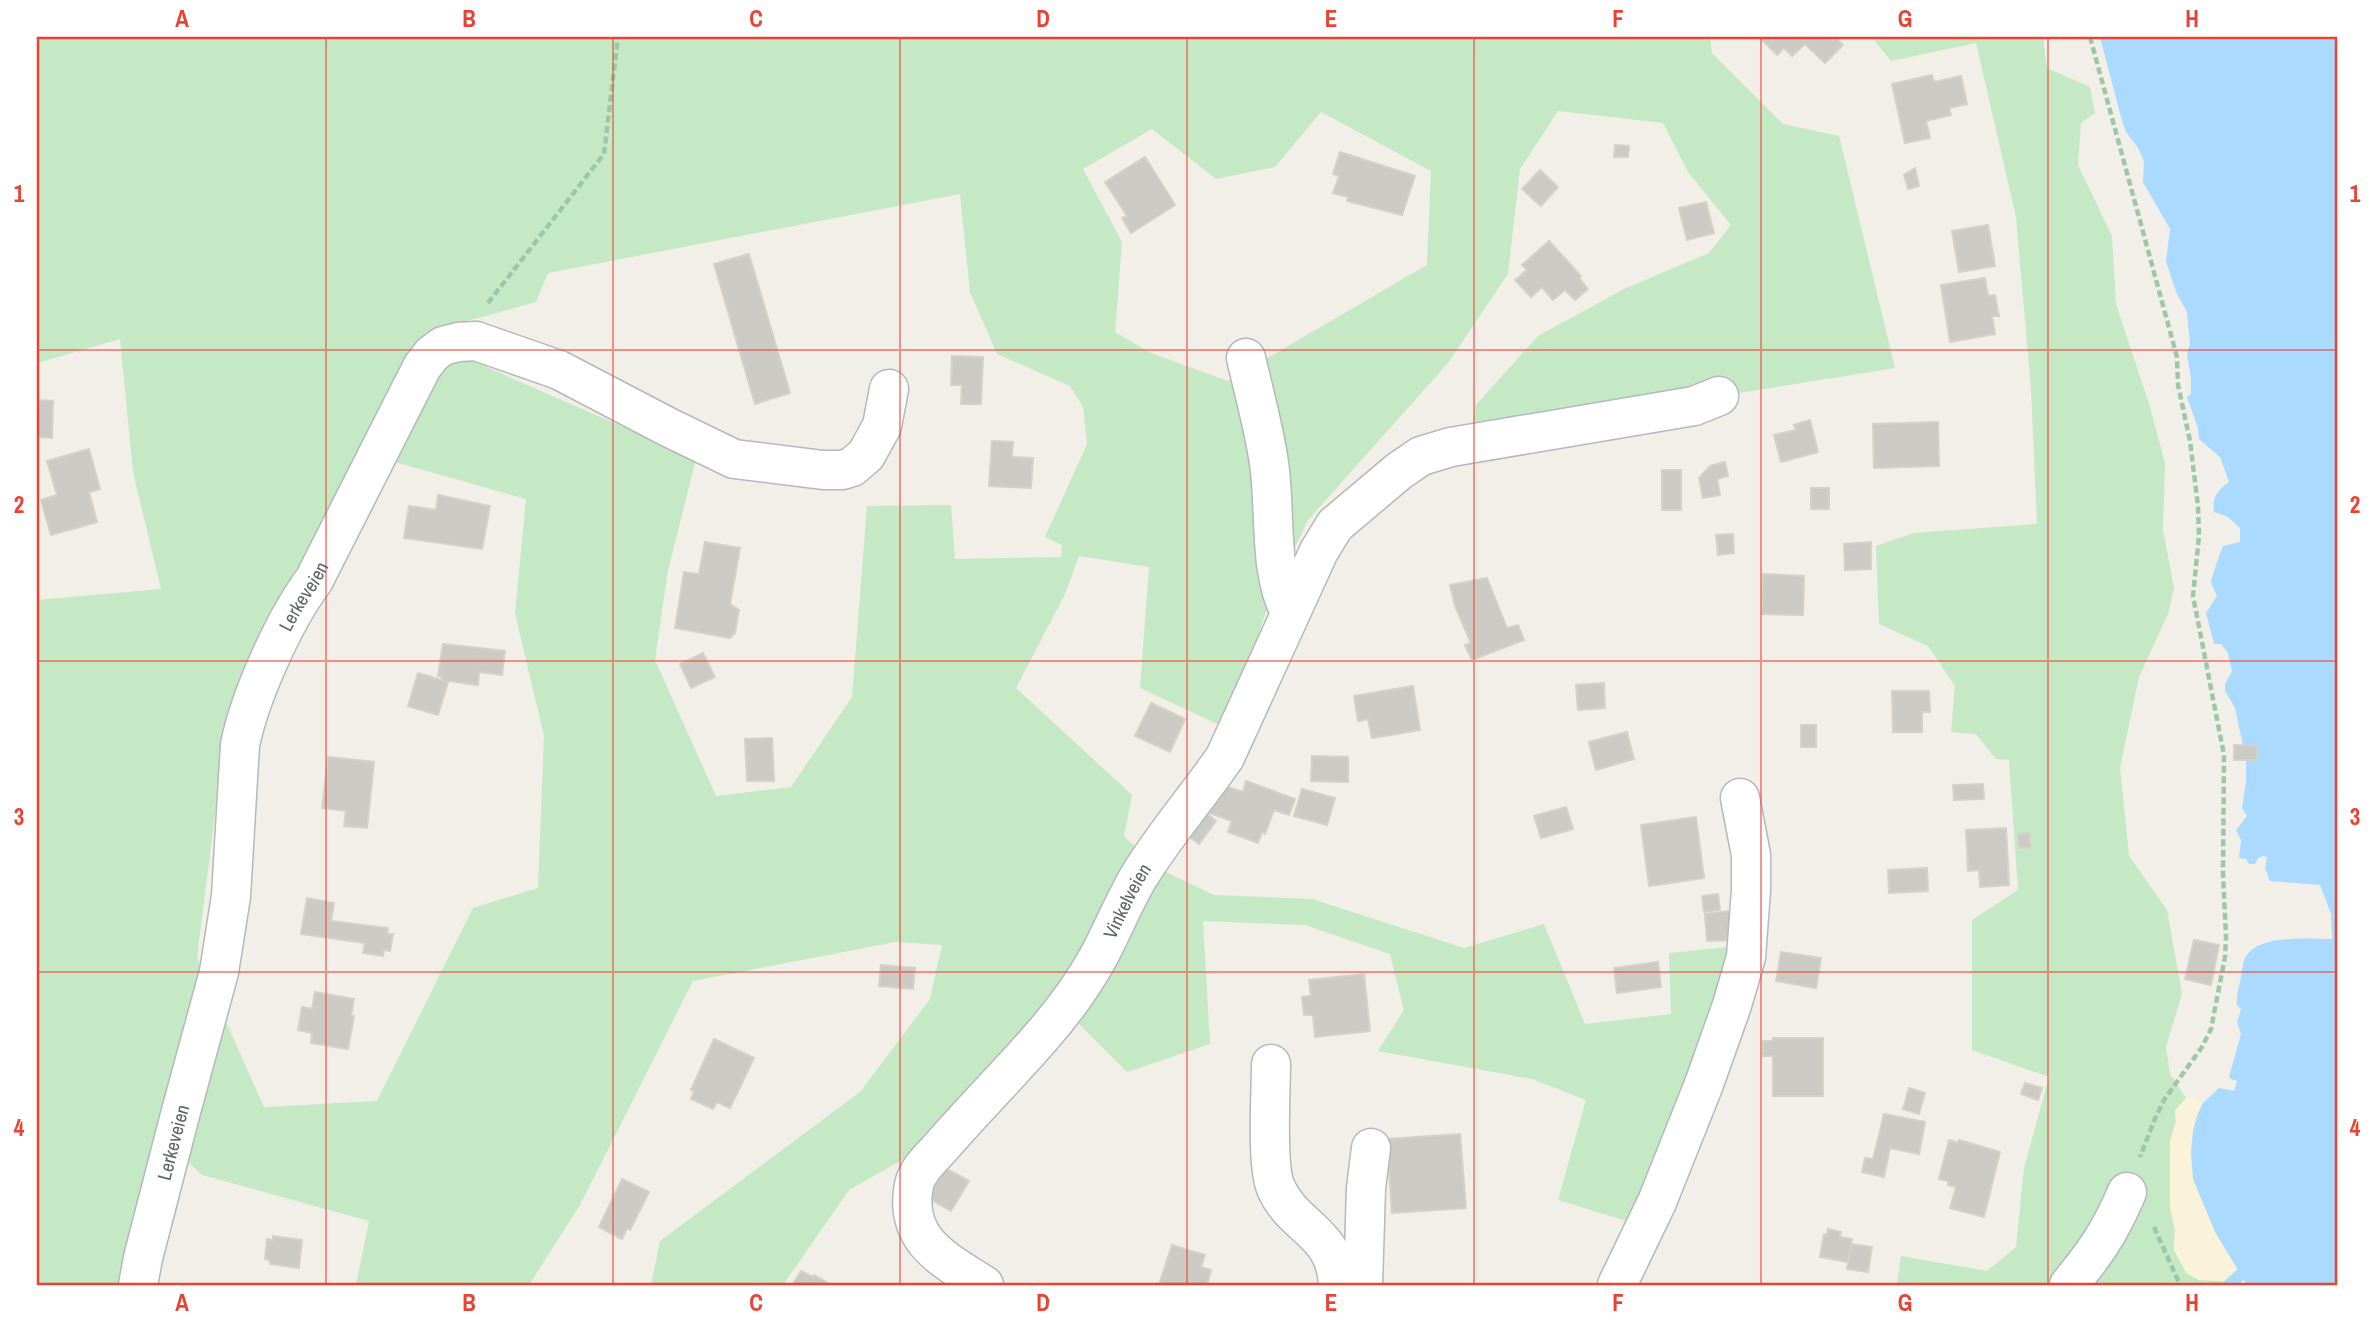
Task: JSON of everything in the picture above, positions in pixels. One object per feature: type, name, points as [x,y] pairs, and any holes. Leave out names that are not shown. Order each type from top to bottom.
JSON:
[{"type":"street","points":[[458,342],[476,341],[489,344],[559,370],[734,459],[778,466],[842,470],[852,467],[866,455],[877,437],[889,389]]},
{"type":"street","name":"Lerkeveien","points":[[138,1285],[219,972],[231,896],[240,746],[245,723],[269,661],[302,596],[314,580],[422,367],[432,354],[443,346],[458,342]]},
{"type":"street","points":[[1246,358],[1269,464],[1277,565],[1284,602],[1290,612]]},
{"type":"street","name":"Vinkelveien","points":[[984,1285],[937,1254],[924,1241],[914,1223],[913,1215],[917,1176],[1067,1006],[1098,957],[1154,851],[1225,757],[1290,612],[1319,551],[1335,525],[1421,456],[1451,447],[1694,406],[1719,396]]},
{"type":"street","points":[[1617,1285],[1657,1202],[1704,1084],[1746,957],[1751,855],[1740,798]]},
{"type":"street","points":[[1271,1064],[1273,1181],[1288,1208],[1323,1241],[1334,1258],[1338,1285]]},
{"type":"street","points":[[1363,1285],[1366,1188],[1371,1148]]},
{"type":"street","points":[[2069,1285],[2106,1237],[2127,1192]]},
{"type":"path","points":[[458,342],[604,154],[618,37]]},
{"type":"path","points":[[2090,37],[2177,357],[2178,385],[2198,495],[2199,536],[2193,596],[2224,755],[2223,874],[2226,937],[2225,957],[2211,1029],[2202,1047],[2164,1100],[2127,1192],[2137,1201],[2159,1235],[2180,1285]]},
{"type":"green space","points":[[37,37],[1710,37],[1712,53],[1783,124],[1839,136],[1895,368],[1472,436],[1475,406],[1538,336],[1624,289],[1709,253],[1731,225],[1688,172],[1663,123],[1558,111],[1520,169],[1508,274],[1448,363],[1308,520],[1270,600],[1226,728],[1140,688],[1149,567],[1079,556],[1065,594],[1016,688],[1132,795],[1124,836],[1157,868],[1214,895],[1312,899],[1464,948],[1544,924],[1585,1024],[1671,1014],[1669,953],[1727,947],[1720,1018],[1633,1223],[1558,1200],[1586,1100],[1532,1079],[1378,1051],[1404,1010],[1390,954],[1305,925],[1203,921],[1210,1044],[1127,1072],[1052,997],[923,1148],[849,1190],[783,1285],[651,1285],[660,1241],[860,1092],[930,999],[942,945],[895,942],[693,981],[580,1205],[529,1285],[356,1285],[369,1221],[202,1175],[170,1144],[133,1285],[37,1285],[37,600],[161,589],[133,472],[120,339],[37,363]],"holes":[[[1321,112],[1431,171],[1427,265],[1228,381],[1151,353],[1115,332],[1122,242],[1083,169],[1152,129],[1216,179],[1275,167]],[[960,194],[970,292],[997,354],[1070,386],[1083,407],[1087,444],[1045,537],[1062,545],[1061,557],[955,559],[951,505],[867,506],[852,697],[791,787],[716,796],[655,660],[668,570],[696,459],[473,361],[456,324],[536,302],[548,273]],[[363,453],[526,499],[515,613],[544,736],[538,888],[473,908],[377,1101],[264,1107],[197,957],[227,720]]]},
{"type":"green space","points":[[1872,37],[2043,37],[2047,68],[2090,87],[2095,113],[2081,123],[2078,165],[2112,236],[2116,304],[2150,407],[2165,463],[2163,530],[2174,588],[2168,614],[2139,677],[2120,768],[2129,856],[2167,910],[2182,994],[2166,1047],[2170,1074],[2186,1098],[2175,1111],[2176,1122],[2170,1141],[2170,1207],[2175,1230],[2174,1250],[2199,1280],[2222,1281],[2229,1285],[1897,1285],[1901,1256],[1987,1271],[2016,1247],[2024,1168],[2049,1077],[1972,1050],[1972,920],[2018,890],[2009,760],[1996,759],[1976,734],[1951,732],[1955,686],[1928,646],[1879,624],[1876,546],[1914,533],[2037,524],[2031,389],[2016,217],[1976,43],[1891,61]]},
{"type":"sand","points":[[2196,1096],[2203,1103],[2198,1113],[2191,1152],[2193,1179],[2215,1232],[2247,1285],[2199,1280],[2186,1273],[2174,1250],[2175,1230],[2170,1207],[2170,1141],[2176,1122],[2175,1111],[2186,1098]]},
{"type":"water","points":[[2100,37],[2337,37],[2337,1285],[2247,1285],[2215,1232],[2193,1179],[2191,1152],[2198,1113],[2203,1103],[2219,1088],[2234,1091],[2237,1081],[2229,1077],[2241,1034],[2237,1022],[2241,1009],[2237,1005],[2237,998],[2246,956],[2262,944],[2273,941],[2332,939],[2331,914],[2320,885],[2270,881],[2265,868],[2267,857],[2258,858],[2255,864],[2249,864],[2246,859],[2239,858],[2241,840],[2236,830],[2247,816],[2242,808],[2246,760],[2235,708],[2225,691],[2225,684],[2232,671],[2228,653],[2221,644],[2214,644],[2206,613],[2217,596],[2211,583],[2223,546],[2240,542],[2240,528],[2228,517],[2214,512],[2216,495],[2229,482],[2220,457],[2199,439],[2187,397],[2191,394],[2191,378],[2187,354],[2190,344],[2187,312],[2177,294],[2166,262],[2170,229],[2143,182],[2144,161],[2126,132]]},
{"type":"building","points":[[1759,37],[1835,37],[1843,45],[1825,63],[1805,44],[1792,56],[1784,48],[1777,55]]},
{"type":"building","points":[[1932,75],[1934,82],[1961,76],[1967,104],[1949,108],[1951,115],[1926,121],[1930,138],[1905,143],[1892,84]]},
{"type":"building","points":[[1615,145],[1629,146],[1628,157],[1614,157]]},
{"type":"building","points":[[1340,152],[1415,176],[1402,215],[1347,201],[1348,197],[1333,193],[1339,176],[1333,174]]},
{"type":"building","points":[[1145,157],[1175,205],[1131,233],[1122,218],[1127,216],[1105,182]]},
{"type":"building","points":[[1915,168],[1919,186],[1908,189],[1904,175]]},
{"type":"building","points":[[1540,170],[1558,187],[1541,206],[1522,189]]},
{"type":"building","points":[[1706,202],[1714,233],[1687,240],[1679,208]]},
{"type":"building","points":[[1988,225],[1995,266],[1959,272],[1952,231]]},
{"type":"building","points":[[1549,241],[1581,276],[1579,278],[1588,289],[1575,300],[1565,290],[1553,300],[1542,287],[1531,297],[1515,280],[1527,270],[1522,265]]},
{"type":"building","points":[[749,254],[790,393],[755,404],[714,264]]},
{"type":"building","points":[[1985,278],[1988,296],[1995,295],[1999,316],[1992,316],[1995,334],[1950,342],[1941,285]]},
{"type":"building","points":[[952,356],[983,357],[981,404],[961,404],[962,385],[951,385]]},
{"type":"building","points":[[37,400],[53,401],[52,438],[37,437]]},
{"type":"building","points":[[1810,420],[1818,452],[1781,462],[1774,435],[1796,430],[1794,425]]},
{"type":"building","points":[[1938,422],[1939,466],[1874,468],[1873,424]]},
{"type":"building","points":[[992,441],[1013,442],[1012,457],[1033,458],[1031,488],[989,486]]},
{"type":"building","points":[[89,449],[100,489],[89,492],[97,522],[51,535],[41,500],[57,495],[47,461]]},
{"type":"building","points":[[1725,462],[1728,476],[1717,479],[1720,495],[1703,498],[1699,478],[1710,466]]},
{"type":"building","points":[[1662,470],[1681,470],[1681,510],[1662,510]]},
{"type":"building","points":[[1811,488],[1829,488],[1829,509],[1811,509]]},
{"type":"building","points":[[438,495],[490,506],[482,549],[404,538],[409,506],[436,510]]},
{"type":"building","points":[[1733,534],[1734,553],[1718,555],[1716,535]]},
{"type":"building","points":[[705,542],[740,548],[730,604],[739,610],[735,633],[730,638],[675,628],[684,572],[699,574]]},
{"type":"building","points":[[1871,542],[1871,569],[1845,570],[1844,544]]},
{"type":"building","points":[[1763,574],[1804,576],[1803,615],[1762,614]]},
{"type":"building","points":[[1487,578],[1507,628],[1518,625],[1524,640],[1472,660],[1465,645],[1471,643],[1455,606],[1450,585]]},
{"type":"building","points":[[443,644],[505,651],[502,675],[479,672],[478,685],[441,680],[442,676],[438,676]]},
{"type":"building","points":[[703,653],[715,677],[691,688],[680,664]]},
{"type":"building","points":[[418,673],[448,682],[438,715],[408,706]]},
{"type":"building","points":[[1604,683],[1605,708],[1578,710],[1576,685]]},
{"type":"building","points":[[1413,686],[1420,730],[1372,738],[1368,719],[1358,721],[1354,696]]},
{"type":"building","points":[[1892,691],[1929,691],[1930,712],[1922,712],[1922,732],[1893,732]]},
{"type":"building","points":[[1151,703],[1185,719],[1170,752],[1135,736]]},
{"type":"building","points":[[1801,725],[1816,725],[1816,747],[1801,747]]},
{"type":"building","points":[[1627,732],[1634,759],[1596,770],[1589,742]]},
{"type":"building","points":[[772,738],[774,781],[747,781],[745,739]]},
{"type":"building","points":[[2234,745],[2257,746],[2257,760],[2234,760]]},
{"type":"building","points":[[1312,756],[1348,757],[1348,782],[1311,781]]},
{"type":"building","points":[[328,757],[374,762],[367,828],[344,826],[346,811],[322,808]]},
{"type":"building","points":[[1246,781],[1295,799],[1289,815],[1274,810],[1265,834],[1262,832],[1258,843],[1228,832],[1232,821],[1209,813],[1219,784],[1243,792]]},
{"type":"building","points":[[1983,784],[1984,799],[1954,800],[1953,785]]},
{"type":"building","points":[[1302,789],[1335,798],[1327,825],[1294,816]]},
{"type":"building","points":[[1566,807],[1573,829],[1541,838],[1534,816]]},
{"type":"building","points":[[1201,809],[1216,821],[1199,844],[1184,833]]},
{"type":"building","points":[[1696,817],[1704,878],[1649,886],[1641,825]]},
{"type":"building","points":[[2006,828],[2009,885],[1980,887],[1979,870],[1968,871],[1966,830]]},
{"type":"building","points":[[2029,833],[2030,847],[2019,848],[2018,834]]},
{"type":"building","points":[[1927,868],[1928,891],[1889,893],[1888,870]]},
{"type":"building","points":[[1718,894],[1720,910],[1704,912],[1702,896]]},
{"type":"building","points":[[307,898],[334,903],[331,921],[388,928],[387,934],[393,934],[390,951],[384,950],[383,956],[363,953],[365,943],[301,934]]},
{"type":"building","points":[[1730,911],[1732,940],[1707,941],[1705,914]]},
{"type":"building","points":[[2194,940],[2219,945],[2211,985],[2185,979]]},
{"type":"building","points":[[1781,952],[1821,958],[1816,988],[1776,981]]},
{"type":"building","points":[[1658,962],[1661,987],[1617,993],[1614,968]]},
{"type":"building","points":[[881,965],[915,968],[913,989],[879,986]]},
{"type":"building","points":[[1364,974],[1370,1031],[1315,1037],[1313,1015],[1304,1015],[1302,997],[1311,996],[1309,980]]},
{"type":"building","points":[[315,992],[354,999],[348,1049],[311,1043],[312,1033],[298,1030],[302,1007],[312,1009]]},
{"type":"building","points":[[1773,1038],[1823,1038],[1823,1096],[1773,1096],[1773,1056],[1763,1056],[1763,1041],[1773,1041]]},
{"type":"building","points":[[714,1039],[754,1058],[730,1108],[717,1102],[713,1109],[691,1099],[694,1091],[691,1090]]},
{"type":"building","points":[[2025,1083],[2042,1088],[2038,1100],[2021,1094]]},
{"type":"building","points":[[1909,1088],[1925,1093],[1919,1114],[1903,1109]]},
{"type":"building","points":[[1884,1114],[1925,1122],[1919,1154],[1890,1148],[1884,1177],[1862,1172],[1865,1158],[1873,1159]]},
{"type":"building","points":[[1460,1134],[1466,1208],[1392,1213],[1387,1139]]},
{"type":"building","points":[[1949,1140],[1958,1143],[1959,1140],[2000,1152],[1984,1217],[1950,1208],[1956,1187],[1939,1179]]},
{"type":"building","points":[[945,1168],[969,1181],[951,1211],[928,1198]]},
{"type":"building","points":[[622,1179],[649,1192],[630,1230],[627,1228],[622,1239],[599,1227]]},
{"type":"building","points":[[1828,1229],[1841,1232],[1840,1237],[1852,1239],[1848,1262],[1820,1257],[1824,1234],[1827,1235]]},
{"type":"building","points":[[273,1236],[302,1240],[299,1268],[270,1264],[270,1260],[265,1259],[267,1239],[273,1240]]},
{"type":"building","points":[[1851,1244],[1872,1247],[1868,1272],[1847,1269]]},
{"type":"building","points":[[1172,1245],[1205,1255],[1201,1267],[1211,1270],[1207,1285],[1159,1285]]},
{"type":"building","points":[[801,1271],[813,1277],[814,1275],[831,1285],[792,1285]]},
{"type":"waterway","points":[[2229,1285],[2240,1275]]}]
